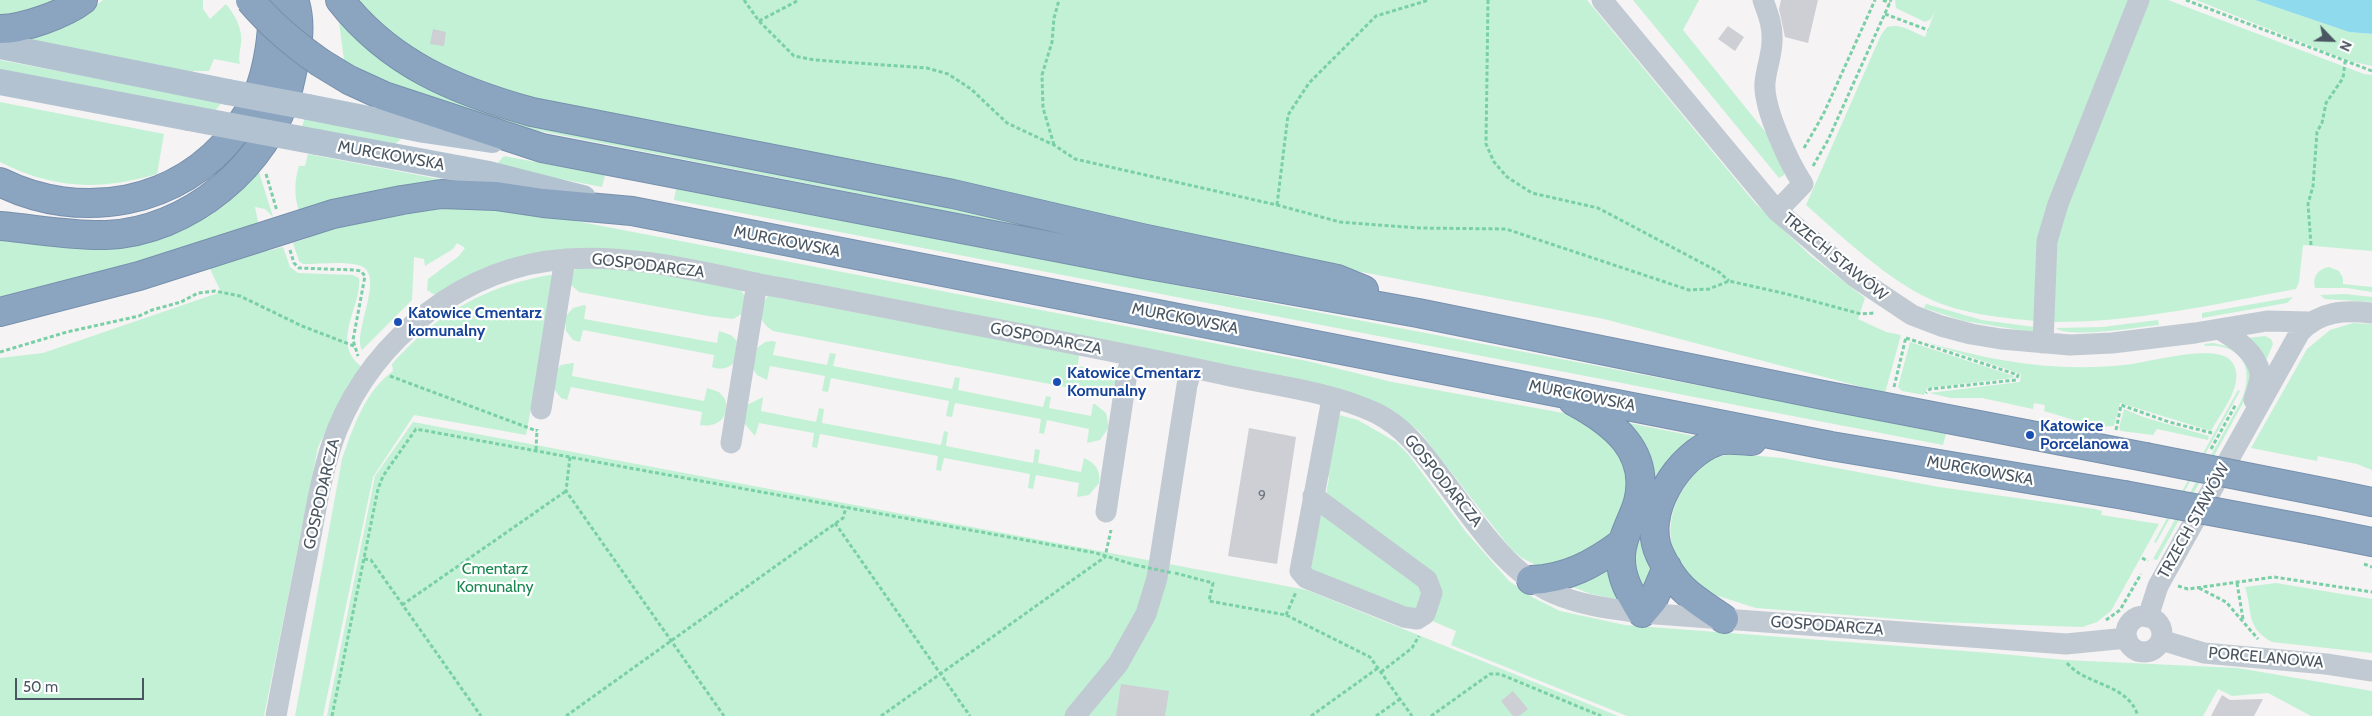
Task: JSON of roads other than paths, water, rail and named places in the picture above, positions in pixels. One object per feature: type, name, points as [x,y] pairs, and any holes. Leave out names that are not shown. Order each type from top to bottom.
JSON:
[{"type":"highway","points":[[0,28],[16,27],[57,14],[83,0]]},
{"type":"highway","points":[[250,0],[265,18],[286,37],[321,64],[349,80],[384,96],[542,148]]},
{"type":"highway","points":[[0,182],[34,196],[78,204],[130,200],[161,190],[182,179],[219,152],[256,98],[270,54],[274,0]]},
{"type":"highway","points":[[0,226],[107,235],[143,229],[187,213],[222,188],[253,156],[276,122],[285,101],[299,33],[297,8],[294,0]]},
{"type":"highway","points":[[340,0],[362,25],[409,63],[434,78],[485,99],[532,112],[952,194],[1142,238],[1337,279],[1418,313]]},
{"type":"highway","name":"MURCKOWSKA","points":[[542,148],[1138,263],[1418,313],[1813,393],[2372,502]]},
{"type":"highway","points":[[0,312],[139,276],[333,214],[402,200],[441,194],[496,196],[544,203],[632,211]]},
{"type":"highway","name":"MURCKOWSKA","points":[[632,211],[1831,446],[2124,495],[2372,542]]},
{"type":"highway","points":[[1534,387],[1572,401],[1593,412],[1614,426],[1628,444],[1637,464],[1640,485],[1638,500],[1622,543],[1622,572],[1630,594],[1642,613],[1653,600],[1667,567]]},
{"type":"highway","points":[[1724,619],[1691,598],[1667,567],[1659,553],[1656,534],[1657,514],[1663,495],[1674,475],[1699,449],[1720,440],[1831,446]]},
{"type":"highway","points":[[1531,580],[1555,578],[1588,566],[1622,543]]},
{"type":"main road","name":"MURCKOWSKA","points":[[0,46],[424,130],[542,148]]},
{"type":"main road","name":"MURCKOWSKA","points":[[0,82],[489,174],[632,211]]},
{"type":"street","name":"TRZECH STAWÓW","points":[[1602,0],[1777,211],[1823,251],[1890,302],[1912,314],[1941,326],[2001,340],[2070,345],[2112,343],[2220,329],[2267,320],[2310,322]]},
{"type":"street","points":[[1763,0],[1772,23],[1772,42],[1764,85],[1768,102],[1790,164],[1806,180],[1777,211]]},
{"type":"street","points":[[2043,343],[2047,241],[2055,213],[2139,0]]},
{"type":"street","name":"GOSPODARCZA","points":[[276,716],[327,460],[346,409],[365,376],[406,330],[454,295],[499,273],[531,264],[566,259],[601,258],[638,262],[757,283],[1192,368],[1332,399],[1375,413],[1402,429],[1419,447],[1492,541],[1531,580],[1557,594],[1580,602],[1642,613],[2066,644],[2127,638]]},
{"type":"street","points":[[541,409],[566,259]]},
{"type":"street","points":[[731,443],[757,283]]},
{"type":"street","name":"TRZECH STAWÓW","points":[[2148,617],[2158,586],[2288,350],[2300,332],[2310,322],[2326,313],[2372,313]]},
{"type":"street","name":"TRZECH STAWÓW","points":[[2220,329],[2251,353],[2260,372],[2259,384],[2246,428]]},
{"type":"street","points":[[1106,512],[1127,373],[1132,356]]},
{"type":"street","points":[[1075,716],[1118,664],[1146,614],[1157,578],[1187,386],[1192,368]]},
{"type":"street","points":[[1314,496],[1427,580],[1432,592],[1425,614],[1417,619],[1404,617],[1302,575],[1300,571],[1332,399]]},
{"type":"street","points":[[2148,617],[2160,625],[2161,640],[2158,646],[2147,652],[2134,649],[2127,638],[2127,631],[2134,620],[2148,617]]},
{"type":"street","name":"PORCELANOWA","points":[[2161,640],[2204,653],[2326,664],[2372,671]]},
{"type":"water","points":[[2255,0],[2372,0],[2372,34],[2349,32]]},
{"type":"place","name":"Katowice Cmentarz komunalny","points":[[398,322]]},
{"type":"place","name":"Katowice Cmentarz Komunalny","points":[[1057,382]]},
{"type":"place","name":"Katowice Porcelanowa","points":[[2030,435]]},
{"type":"park label","name":"Cmentarz Komunalny","points":[[495,578]]}]
